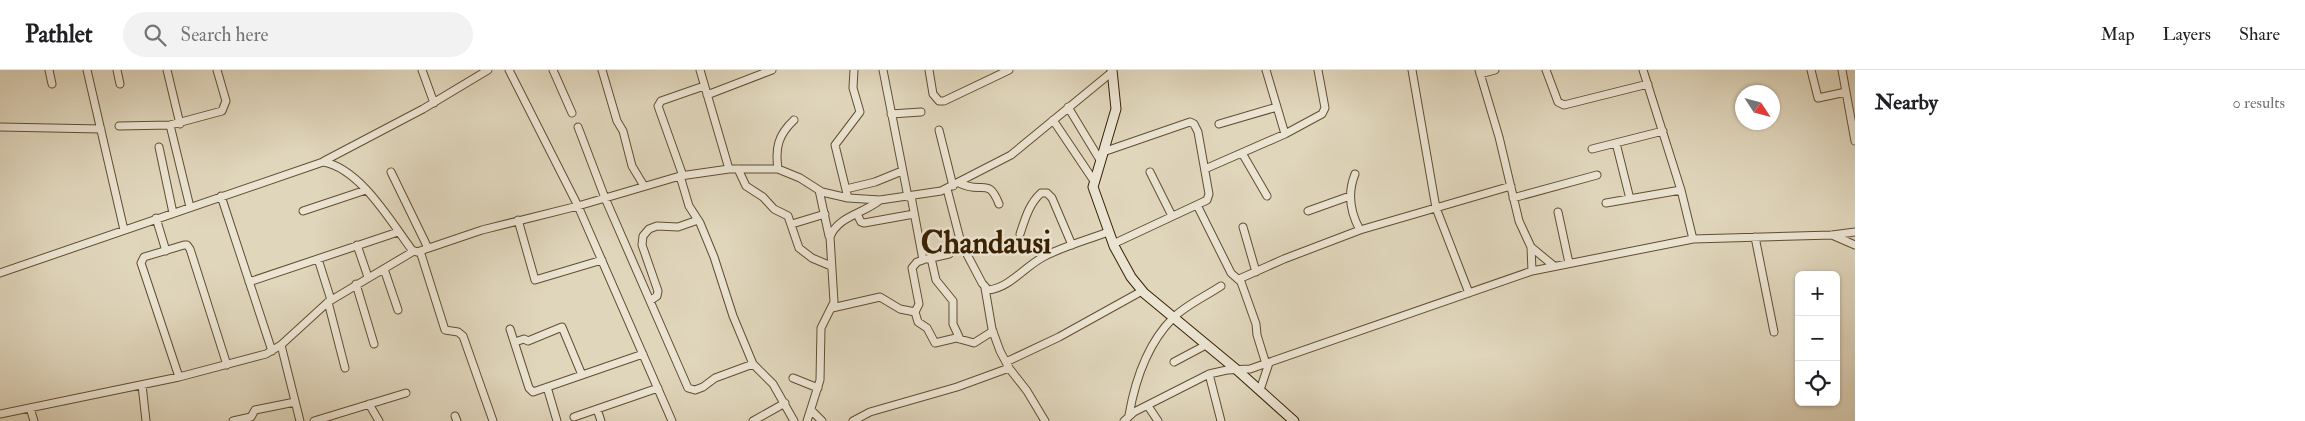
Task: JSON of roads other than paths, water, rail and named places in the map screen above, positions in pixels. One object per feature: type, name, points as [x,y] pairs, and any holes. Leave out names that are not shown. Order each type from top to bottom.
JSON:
[{"type":"street","points":[[49,70],[52,84]]},
{"type":"street","points":[[88,70],[124,230]]},
{"type":"street","points":[[117,70],[120,84]]},
{"type":"street","points":[[167,70],[180,124]]},
{"type":"street","points":[[119,126],[170,126],[216,114],[224,108],[226,101],[216,70]]},
{"type":"street","points":[[422,70],[434,103]]},
{"type":"street","points":[[0,274],[156,218],[324,162],[434,103],[488,70]]},
{"type":"street","points":[[509,70],[578,206],[672,421]]},
{"type":"street","points":[[553,70],[572,113]]},
{"type":"street","points":[[603,70],[617,122],[623,131],[632,166],[644,186]]},
{"type":"street","points":[[700,70],[729,169]]},
{"type":"street","points":[[706,95],[772,70]]},
{"type":"street","points":[[848,198],[835,145],[839,137],[855,121],[860,112],[853,88],[854,70]]},
{"type":"street","points":[[883,70],[902,171],[914,214],[923,260]]},
{"type":"street","points":[[929,70],[933,94],[939,101],[944,101],[1009,70]]},
{"type":"street","points":[[1266,70],[1285,134]]},
{"type":"street","points":[[1205,170],[1318,118],[1324,111],[1318,70]]},
{"type":"street","points":[[1412,70],[1436,208],[1469,293]]},
{"type":"street","points":[[1495,70],[1480,72],[1500,137],[1519,221],[1531,247],[1532,271]]},
{"type":"street","points":[[1546,70],[1558,102],[1564,105],[1648,84]]},
{"type":"street","points":[[1643,70],[1681,190],[1693,238]]},
{"type":"street","points":[[1811,70],[1818,98],[1846,92]]},
{"type":"street","points":[[1842,70],[1855,141]]},
{"type":"street","points":[[0,414],[179,377],[272,351],[330,301],[356,284],[417,251],[518,220],[578,206],[681,176],[729,169],[778,168],[819,190],[848,198],[880,200],[909,196],[953,186],[1011,155],[1112,71],[1117,99],[1116,109],[1094,181],[1095,196],[1113,244],[1131,277],[1142,291],[1237,370],[1294,421]]},
{"type":"street","points":[[704,86],[662,101],[658,106],[690,206],[714,257],[733,316],[753,364],[773,384],[794,421]]},
{"type":"street","points":[[1068,107],[1101,156]]},
{"type":"street","points":[[1219,124],[1276,107]]},
{"type":"street","points":[[891,114],[921,112]]},
{"type":"street","points":[[778,168],[777,145],[794,120]]},
{"type":"street","points":[[1053,120],[1094,181]]},
{"type":"street","points":[[1101,156],[1190,122],[1196,128],[1205,170],[1208,197],[1197,205],[1113,244]]},
{"type":"street","points":[[170,126],[190,207]]},
{"type":"street","points":[[0,127],[101,129]]},
{"type":"street","points":[[578,127],[605,198],[686,384],[691,390],[703,387],[715,378],[753,364]]},
{"type":"street","points":[[940,130],[953,186],[954,224],[961,243],[985,288],[993,331],[1008,365],[1027,391],[1045,421]]},
{"type":"street","points":[[1592,149],[1663,131]]},
{"type":"street","points":[[1616,143],[1630,199]]},
{"type":"street","points":[[159,147],[173,213]]},
{"type":"street","points":[[1242,153],[1266,196]]},
{"type":"street","points":[[324,162],[341,168],[366,190],[398,232],[417,251],[445,330],[458,332],[463,336],[493,421]]},
{"type":"street","points":[[738,169],[746,186],[763,197],[774,209],[788,216],[799,248],[812,258],[831,266]]},
{"type":"street","points":[[846,189],[875,182],[902,171]]},
{"type":"street","points":[[391,172],[428,248]]},
{"type":"street","points":[[1150,172],[1172,216]]},
{"type":"street","points":[[1354,174],[1350,196],[1354,220],[1360,230]]},
{"type":"street","points":[[1514,198],[1597,175]]},
{"type":"street","points":[[953,186],[974,189],[990,188],[994,190],[999,204]]},
{"type":"street","points":[[1239,279],[1360,230],[1511,186]]},
{"type":"street","points":[[303,211],[366,190]]},
{"type":"street","points":[[807,421],[812,411],[818,388],[821,368],[821,328],[832,308],[834,296],[830,237],[819,190]]},
{"type":"street","points":[[1606,203],[1681,190]]},
{"type":"street","points":[[1020,234],[1026,214],[1033,202],[1041,193],[1045,192],[1052,198],[1072,245]]},
{"type":"street","points":[[221,196],[272,351]]},
{"type":"street","points":[[1308,211],[1350,196]]},
{"type":"street","points":[[830,237],[837,224],[880,200]]},
{"type":"street","points":[[1197,205],[1231,273],[1239,279],[1256,324],[1257,335],[1268,363],[1260,390]]},
{"type":"street","points":[[1558,212],[1569,263]]},
{"type":"street","points":[[792,224],[825,214]]},
{"type":"street","points":[[857,214],[861,222],[864,223],[914,214]]},
{"type":"street","points":[[156,218],[166,251]]},
{"type":"street","points":[[518,220],[536,280],[602,260]]},
{"type":"street","points":[[651,300],[657,296],[658,291],[642,245],[643,236],[657,226],[678,227],[698,220]]},
{"type":"street","points":[[1243,227],[1256,272]]},
{"type":"street","points":[[249,282],[398,232]]},
{"type":"street","points":[[985,288],[988,290],[999,287],[1037,260],[1108,232]]},
{"type":"street","points":[[1126,418],[1209,374],[1268,363],[1532,271],[1693,238],[1832,235],[1855,232]]},
{"type":"street","points":[[1832,235],[1855,245]]},
{"type":"street","points":[[1755,237],[1774,332]]},
{"type":"street","points":[[179,377],[141,263],[144,257],[184,245],[189,247],[227,365]]},
{"type":"street","points":[[357,245],[368,278]]},
{"type":"street","points":[[1531,247],[1554,266]]},
{"type":"street","points":[[949,254],[917,262],[912,268],[919,304],[915,312],[918,322],[927,328],[934,343],[960,339],[974,343],[993,331]]},
{"type":"street","points":[[931,258],[936,280],[952,301],[954,324],[960,339]]},
{"type":"street","points":[[318,259],[330,301],[345,368]]},
{"type":"street","points":[[384,269],[398,310]]},
{"type":"street","points":[[356,284],[374,344]]},
{"type":"street","points":[[1126,418],[1134,386],[1156,340],[1173,318],[1222,286]]},
{"type":"street","points":[[858,420],[870,412],[957,387],[1008,365],[1142,291]]},
{"type":"street","points":[[832,308],[880,297],[900,309],[915,312]]},
{"type":"street","points":[[514,342],[524,339],[528,341],[562,327],[582,375]]},
{"type":"street","points":[[510,328],[531,391],[547,388],[643,354]]},
{"type":"street","points":[[281,345],[300,421]]},
{"type":"street","points":[[1174,362],[1206,345]]},
{"type":"street","points":[[1209,374],[1221,421]]},
{"type":"street","points":[[793,378],[818,388]]},
{"type":"street","points":[[142,385],[146,421]]},
{"type":"street","points":[[547,388],[557,421]]},
{"type":"street","points":[[574,417],[658,388]]},
{"type":"street","points":[[319,420],[406,393]]},
{"type":"street","points":[[233,421],[251,417],[255,410],[295,402]]},
{"type":"street","points":[[753,421],[785,403]]},
{"type":"street","points":[[369,404],[379,421]]},
{"type":"street","points":[[1148,406],[1158,421]]},
{"type":"street","points":[[30,408],[34,421]]},
{"type":"street","points":[[597,409],[601,421]]},
{"type":"street","points":[[812,411],[822,421]]},
{"type":"district","name":"Chandausi","points":[[986,242]]}]
